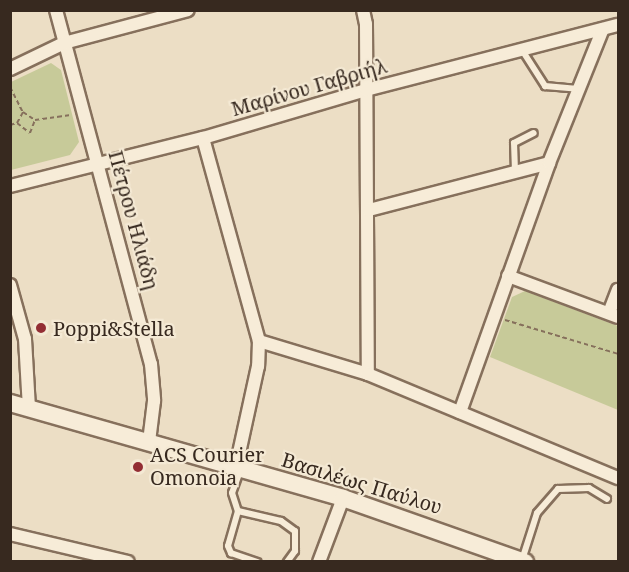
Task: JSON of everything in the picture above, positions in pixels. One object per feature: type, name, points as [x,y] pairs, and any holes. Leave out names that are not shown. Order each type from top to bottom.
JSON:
[{"type":"street","name":"Πέτρου Ηλιάδη","points":[[56,10],[100,162],[151,363],[154,401],[149,442]]},
{"type":"street","points":[[10,69],[64,43],[188,10]]},
{"type":"street","points":[[363,10],[369,210],[368,374]]},
{"type":"street","name":"Μαρίνου Γαβριήλ","points":[[10,186],[203,138],[366,90],[618,25]]},
{"type":"street","points":[[459,411],[549,163],[603,29]]},
{"type":"street","points":[[203,138],[259,341],[258,366],[238,467]]},
{"type":"street","points":[[369,210],[549,163]]},
{"type":"street","points":[[508,276],[614,315],[618,290]]},
{"type":"street","points":[[10,285],[25,339],[29,408]]},
{"type":"street","points":[[259,341],[368,374],[618,478]]},
{"type":"street","name":"Βασιλέως Παύλου","points":[[10,404],[343,498],[523,561]]},
{"type":"street","points":[[319,561],[343,498]]},
{"type":"street","points":[[10,534],[128,561]]},
{"type":"lane","points":[[522,50],[545,86],[579,89]]},
{"type":"lane","points":[[515,172],[514,143],[534,133]]},
{"type":"lane","points":[[238,467],[232,493],[238,511],[228,546],[231,553],[257,561]]},
{"type":"lane","points":[[523,561],[537,513],[558,489],[589,488],[607,499]]},
{"type":"lane","points":[[238,511],[280,521],[295,531],[295,551],[287,561]]},
{"type":"path","points":[[10,87],[22,112],[35,120],[85,111]]},
{"type":"path","points":[[10,125],[17,123],[22,112]]},
{"type":"path","points":[[17,123],[30,133],[35,120]]},
{"type":"path","points":[[494,317],[618,354]]},
{"type":"green space","points":[[51,63],[61,70],[79,142],[70,155],[11,170],[11,82]]},
{"type":"green space","points":[[525,291],[618,326],[618,410],[490,357],[512,297]]},
{"type":"place","name":"Poppi&Stella","points":[[41,328]]},
{"type":"place","name":"ACS Courier Omonoia","points":[[138,467]]}]
